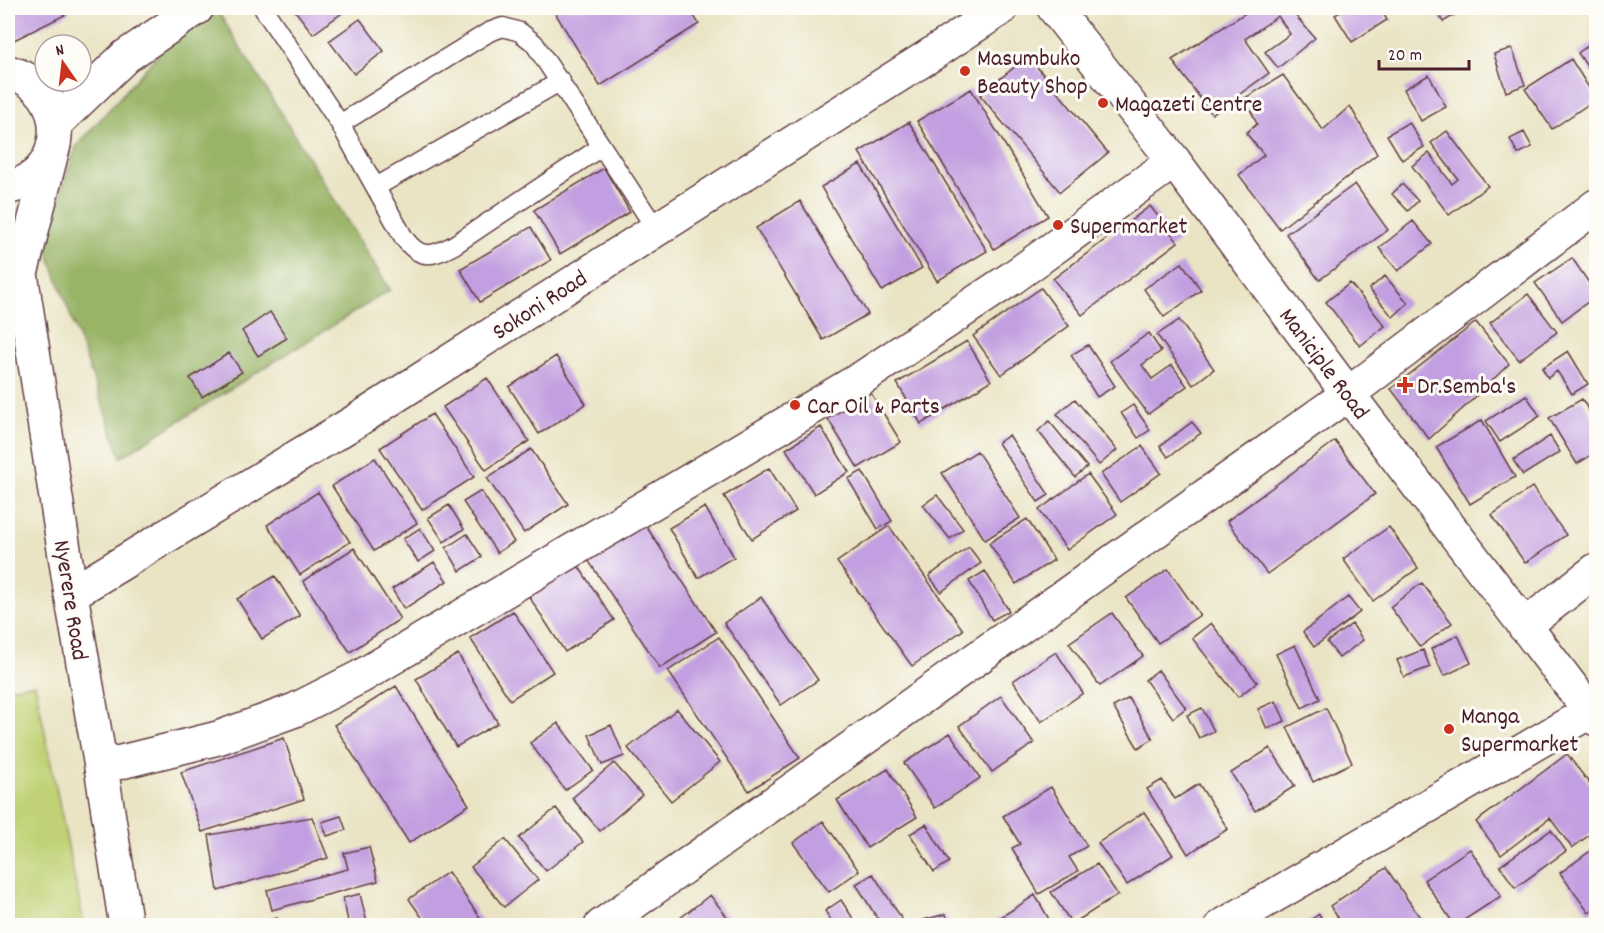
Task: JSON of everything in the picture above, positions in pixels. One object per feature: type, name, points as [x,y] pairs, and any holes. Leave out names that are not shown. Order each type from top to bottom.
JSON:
[{"type":"street","name":"Sokoni Road","points":[[71,594],[356,421],[1002,8]]},
{"type":"street","name":"Maniciple Road","points":[[1054,8],[1174,160],[1348,394],[1593,715]]},
{"type":"street","points":[[14,261],[55,134],[126,56],[180,13]]},
{"type":"street","points":[[93,66],[126,56]]},
{"type":"street","points":[[8,187],[32,177],[46,162],[55,134],[48,100],[28,77]]},
{"type":"street","points":[[101,766],[218,738],[295,710],[360,677],[862,378],[1012,278],[1174,160]]},
{"type":"street","points":[[601,926],[1348,394],[1596,206]]},
{"type":"street","name":"Nyerere Road","points":[[14,261],[101,766],[126,926]]},
{"type":"street","points":[[1524,626],[1596,570]]},
{"type":"street","points":[[1222,926],[1593,715]]},
{"type":"lane","points":[[263,8],[340,124],[411,248],[423,255],[439,253],[454,245],[601,147]]},
{"type":"lane","points":[[340,124],[489,32],[503,27],[520,32],[534,43],[561,81],[601,147],[656,229]]},
{"type":"lane","points":[[376,187],[561,81]]},
{"type":"green space","points":[[199,8],[216,8],[390,290],[121,457],[44,241],[76,147]]},
{"type":"green space","points":[[35,684],[84,925],[8,925],[8,688]]},
{"type":"building","points":[[8,8],[67,8],[69,13],[8,43]]},
{"type":"building","points":[[293,8],[349,8],[313,34]]},
{"type":"building","points":[[552,8],[689,8],[699,24],[600,86]]},
{"type":"building","points":[[1253,8],[1289,8],[1315,38],[1278,68],[1265,52],[1290,34],[1278,16],[1245,39],[1269,73],[1212,114],[1172,60]]},
{"type":"building","points":[[1347,8],[1380,8],[1387,20],[1352,42],[1335,15]]},
{"type":"building","points":[[1435,8],[1466,8],[1443,22]]},
{"type":"building","points":[[360,19],[384,51],[354,74],[329,41]]},
{"type":"building","points":[[1596,40],[1596,80],[1578,53]]},
{"type":"building","points":[[1512,48],[1525,85],[1506,92],[1494,54]]},
{"type":"building","points":[[1028,56],[1108,153],[1060,192],[980,95]]},
{"type":"building","points":[[1571,59],[1596,99],[1552,129],[1525,89]]},
{"type":"building","points":[[1283,75],[1323,130],[1350,106],[1377,154],[1280,229],[1239,175],[1264,155],[1246,133],[1257,124],[1245,98]]},
{"type":"building","points":[[1429,75],[1446,107],[1421,121],[1404,89]]},
{"type":"building","points":[[971,89],[1048,216],[994,249],[917,121]]},
{"type":"building","points":[[909,122],[987,251],[937,281],[859,152]]},
{"type":"building","points":[[1409,122],[1424,147],[1402,160],[1387,135]]},
{"type":"building","points":[[1447,131],[1488,186],[1449,215],[1412,166],[1429,153],[1452,184],[1458,179],[1431,143]]},
{"type":"building","points":[[1524,132],[1532,147],[1518,154],[1510,139]]},
{"type":"building","points":[[860,164],[922,268],[882,291],[821,187]]},
{"type":"building","points":[[604,168],[630,212],[560,254],[534,210]]},
{"type":"building","points":[[1355,184],[1388,230],[1319,280],[1286,234]]},
{"type":"building","points":[[1402,184],[1418,201],[1408,211],[1392,194]]},
{"type":"building","points":[[800,201],[868,314],[823,340],[756,228]]},
{"type":"building","points":[[1150,206],[1178,242],[1082,315],[1053,279]]},
{"type":"building","points":[[1413,221],[1432,244],[1398,271],[1379,248]]},
{"type":"building","points":[[531,227],[551,260],[480,302],[460,269]]},
{"type":"building","points":[[1572,258],[1596,296],[1562,321],[1535,283]]},
{"type":"building","points":[[1182,263],[1201,290],[1164,317],[1144,289]]},
{"type":"building","points":[[1385,276],[1408,303],[1393,317],[1369,289]]},
{"type":"building","points":[[1350,283],[1385,326],[1360,346],[1326,302]]},
{"type":"building","points":[[1041,288],[1069,326],[1001,375],[973,336]]},
{"type":"building","points":[[1528,294],[1557,332],[1519,360],[1490,323]]},
{"type":"building","points":[[270,312],[287,338],[258,356],[242,331]]},
{"type":"building","points":[[1179,320],[1214,369],[1193,385],[1157,335]]},
{"type":"building","points":[[1476,322],[1509,364],[1429,439],[1391,389]]},
{"type":"building","points":[[1149,333],[1161,351],[1142,365],[1152,379],[1172,365],[1187,386],[1148,414],[1110,361]]},
{"type":"building","points":[[967,341],[991,381],[921,424],[897,383]]},
{"type":"building","points":[[1088,345],[1115,386],[1097,397],[1071,355]]},
{"type":"building","points":[[1568,351],[1588,384],[1572,394],[1557,371],[1548,378],[1542,368]]},
{"type":"building","points":[[229,353],[242,372],[202,397],[190,378]]},
{"type":"building","points":[[556,356],[586,404],[539,434],[509,387]]},
{"type":"building","points":[[487,378],[529,441],[486,470],[443,407]]},
{"type":"building","points":[[869,390],[901,442],[858,468],[826,416]]},
{"type":"building","points":[[1526,395],[1540,416],[1500,442],[1486,421]]},
{"type":"building","points":[[1075,399],[1117,450],[1099,465],[1057,414]]},
{"type":"building","points":[[1582,399],[1596,423],[1596,452],[1577,464],[1549,418]]},
{"type":"building","points":[[1133,405],[1150,430],[1138,438],[1121,413]]},
{"type":"building","points":[[432,414],[474,477],[422,510],[380,448]]},
{"type":"building","points":[[1482,420],[1515,477],[1470,504],[1436,447]]},
{"type":"building","points":[[1049,421],[1087,467],[1075,477],[1038,431]]},
{"type":"building","points":[[1192,422],[1201,433],[1168,457],[1160,446]]},
{"type":"building","points":[[821,427],[849,472],[814,494],[786,449]]},
{"type":"building","points":[[1009,435],[1049,495],[1038,502],[998,443]]},
{"type":"building","points":[[1550,436],[1560,452],[1523,475],[1513,460]]},
{"type":"building","points":[[1335,441],[1375,494],[1267,574],[1227,521]]},
{"type":"building","points":[[1142,446],[1161,473],[1120,502],[1101,474]]},
{"type":"building","points":[[531,449],[568,504],[524,533],[487,478]]},
{"type":"building","points":[[977,451],[1020,518],[985,540],[942,473]]},
{"type":"building","points":[[375,458],[417,523],[374,551],[332,486]]},
{"type":"building","points":[[769,468],[796,511],[752,539],[724,496]]},
{"type":"building","points":[[862,471],[892,521],[878,529],[848,479]]},
{"type":"building","points":[[1088,474],[1117,514],[1067,550],[1039,510]]},
{"type":"building","points":[[1532,487],[1566,535],[1525,563],[1492,515]]},
{"type":"building","points":[[481,491],[514,542],[497,553],[463,502]]},
{"type":"building","points":[[318,492],[350,542],[300,575],[267,525]]},
{"type":"building","points":[[937,495],[963,529],[950,539],[923,505]]},
{"type":"building","points":[[449,505],[464,529],[444,542],[428,518]]},
{"type":"building","points":[[705,507],[734,557],[698,578],[669,528]]},
{"type":"building","points":[[1027,519],[1054,560],[1016,584],[989,543]]},
{"type":"building","points":[[644,523],[716,632],[660,668],[588,560]]},
{"type":"building","points":[[889,526],[963,630],[912,666],[837,562]]},
{"type":"building","points":[[1389,527],[1418,568],[1373,601],[1343,559]]},
{"type":"building","points":[[420,528],[435,551],[418,562],[403,539]]},
{"type":"building","points":[[467,534],[482,557],[460,571],[446,548]]},
{"type":"building","points":[[969,547],[981,563],[941,592],[929,576]]},
{"type":"building","points":[[354,548],[400,619],[350,652],[303,581]]},
{"type":"building","points":[[434,562],[447,581],[404,609],[392,589]]},
{"type":"building","points":[[577,564],[614,620],[565,652],[528,595]]},
{"type":"building","points":[[1168,569],[1200,615],[1158,643],[1126,598]]},
{"type":"building","points":[[985,571],[1009,611],[992,620],[969,581]]},
{"type":"building","points":[[275,576],[300,616],[262,639],[237,599]]},
{"type":"building","points":[[1422,583],[1452,623],[1420,647],[1390,607]]},
{"type":"building","points":[[761,597],[818,680],[781,705],[724,623]]},
{"type":"building","points":[[1348,597],[1360,612],[1314,647],[1303,632]]},
{"type":"building","points":[[513,611],[553,672],[510,700],[470,638]]},
{"type":"building","points":[[1112,613],[1143,656],[1100,686],[1069,643]]},
{"type":"building","points":[[1211,623],[1257,682],[1238,697],[1192,638]]},
{"type":"building","points":[[1352,624],[1363,640],[1339,658],[1327,642]]},
{"type":"building","points":[[1458,635],[1471,663],[1444,676],[1431,649]]},
{"type":"building","points":[[719,637],[800,758],[749,791],[668,671]]},
{"type":"building","points":[[1295,645],[1320,699],[1302,708],[1276,654]]},
{"type":"building","points":[[1423,650],[1430,667],[1404,677],[1397,660]]},
{"type":"building","points":[[1056,652],[1083,693],[1041,722],[1013,681]]},
{"type":"building","points":[[458,654],[498,723],[456,747],[416,679]]},
{"type":"building","points":[[1158,670],[1186,708],[1173,718],[1145,680]]},
{"type":"building","points":[[396,686],[469,805],[409,843],[334,725]]},
{"type":"building","points":[[1001,696],[1034,743],[992,772],[959,726]]},
{"type":"building","points":[[1129,698],[1153,739],[1138,748],[1113,707]]},
{"type":"building","points":[[1276,701],[1285,721],[1267,729],[1258,709]]},
{"type":"building","points":[[1202,708],[1214,731],[1199,738],[1187,715]]},
{"type":"building","points":[[1326,708],[1352,763],[1313,782],[1287,727]]},
{"type":"building","points":[[677,709],[720,762],[671,801],[628,748]]},
{"type":"building","points":[[558,723],[593,770],[565,790],[530,743]]},
{"type":"building","points":[[611,725],[624,756],[602,765],[589,735]]},
{"type":"building","points":[[950,733],[980,778],[935,808],[904,763]]},
{"type":"building","points":[[284,738],[304,799],[202,832],[181,772]]},
{"type":"building","points":[[1270,748],[1295,786],[1255,811],[1231,773]]},
{"type":"building","points":[[1567,754],[1596,792],[1596,830],[1572,848],[1550,818],[1501,855],[1476,822]]},
{"type":"building","points":[[614,763],[642,795],[600,831],[572,798]]},
{"type":"building","points":[[888,769],[917,817],[867,848],[837,800]]},
{"type":"building","points":[[1162,780],[1175,799],[1199,784],[1228,829],[1188,854],[1147,789]]},
{"type":"building","points":[[1051,787],[1087,846],[1069,857],[1078,871],[1039,894],[1012,848],[1020,844],[1003,816]]},
{"type":"building","points":[[556,808],[583,842],[546,871],[519,838]]},
{"type":"building","points":[[1144,812],[1173,855],[1127,885],[1098,843]]},
{"type":"building","points":[[341,816],[346,830],[327,836],[322,822]]},
{"type":"building","points":[[312,817],[328,858],[218,891],[209,835]]},
{"type":"building","points":[[823,821],[859,871],[829,892],[793,843]]},
{"type":"building","points":[[926,824],[949,862],[934,872],[910,834]]},
{"type":"building","points":[[1551,830],[1566,851],[1515,888],[1500,866]]},
{"type":"building","points":[[505,839],[538,880],[504,907],[471,867]]},
{"type":"building","points":[[369,847],[378,881],[272,910],[267,890],[348,869],[344,853]]},
{"type":"building","points":[[1596,847],[1596,907],[1589,913],[1560,873]]},
{"type":"building","points":[[1470,849],[1501,896],[1455,926],[1424,880]]},
{"type":"building","points":[[1097,864],[1118,895],[1072,924],[1051,892]]},
{"type":"building","points":[[1386,868],[1426,926],[1344,926],[1330,906]]},
{"type":"building","points":[[448,872],[486,926],[428,926],[409,899]]},
{"type":"building","points":[[873,874],[902,919],[892,926],[882,926],[856,884]]},
{"type":"building","points":[[360,894],[367,923],[349,926],[343,898]]},
{"type":"building","points":[[710,895],[734,926],[684,926],[679,919]]},
{"type":"building","points":[[1035,895],[1053,926],[994,926],[992,923]]},
{"type":"building","points":[[841,900],[858,926],[835,926],[825,911]]},
{"type":"building","points":[[946,914],[949,926],[925,926],[923,920]]},
{"type":"building","points":[[1319,914],[1326,926],[1302,926]]},
{"type":"building","points":[[277,918],[280,926],[253,925]]},
{"type":"place","name":"Masumbuko Beauty Shop","points":[[965,71]]},
{"type":"place","name":"Magazeti Centre","points":[[1103,103]]},
{"type":"place","name":"Supermarket","points":[[1058,225]]},
{"type":"place","name":"Dr.Semba's","points":[[1405,385]]},
{"type":"place","name":"Car Oil & Parts","points":[[795,405]]},
{"type":"place","name":"Manga Supermarket","points":[[1449,729]]}]
